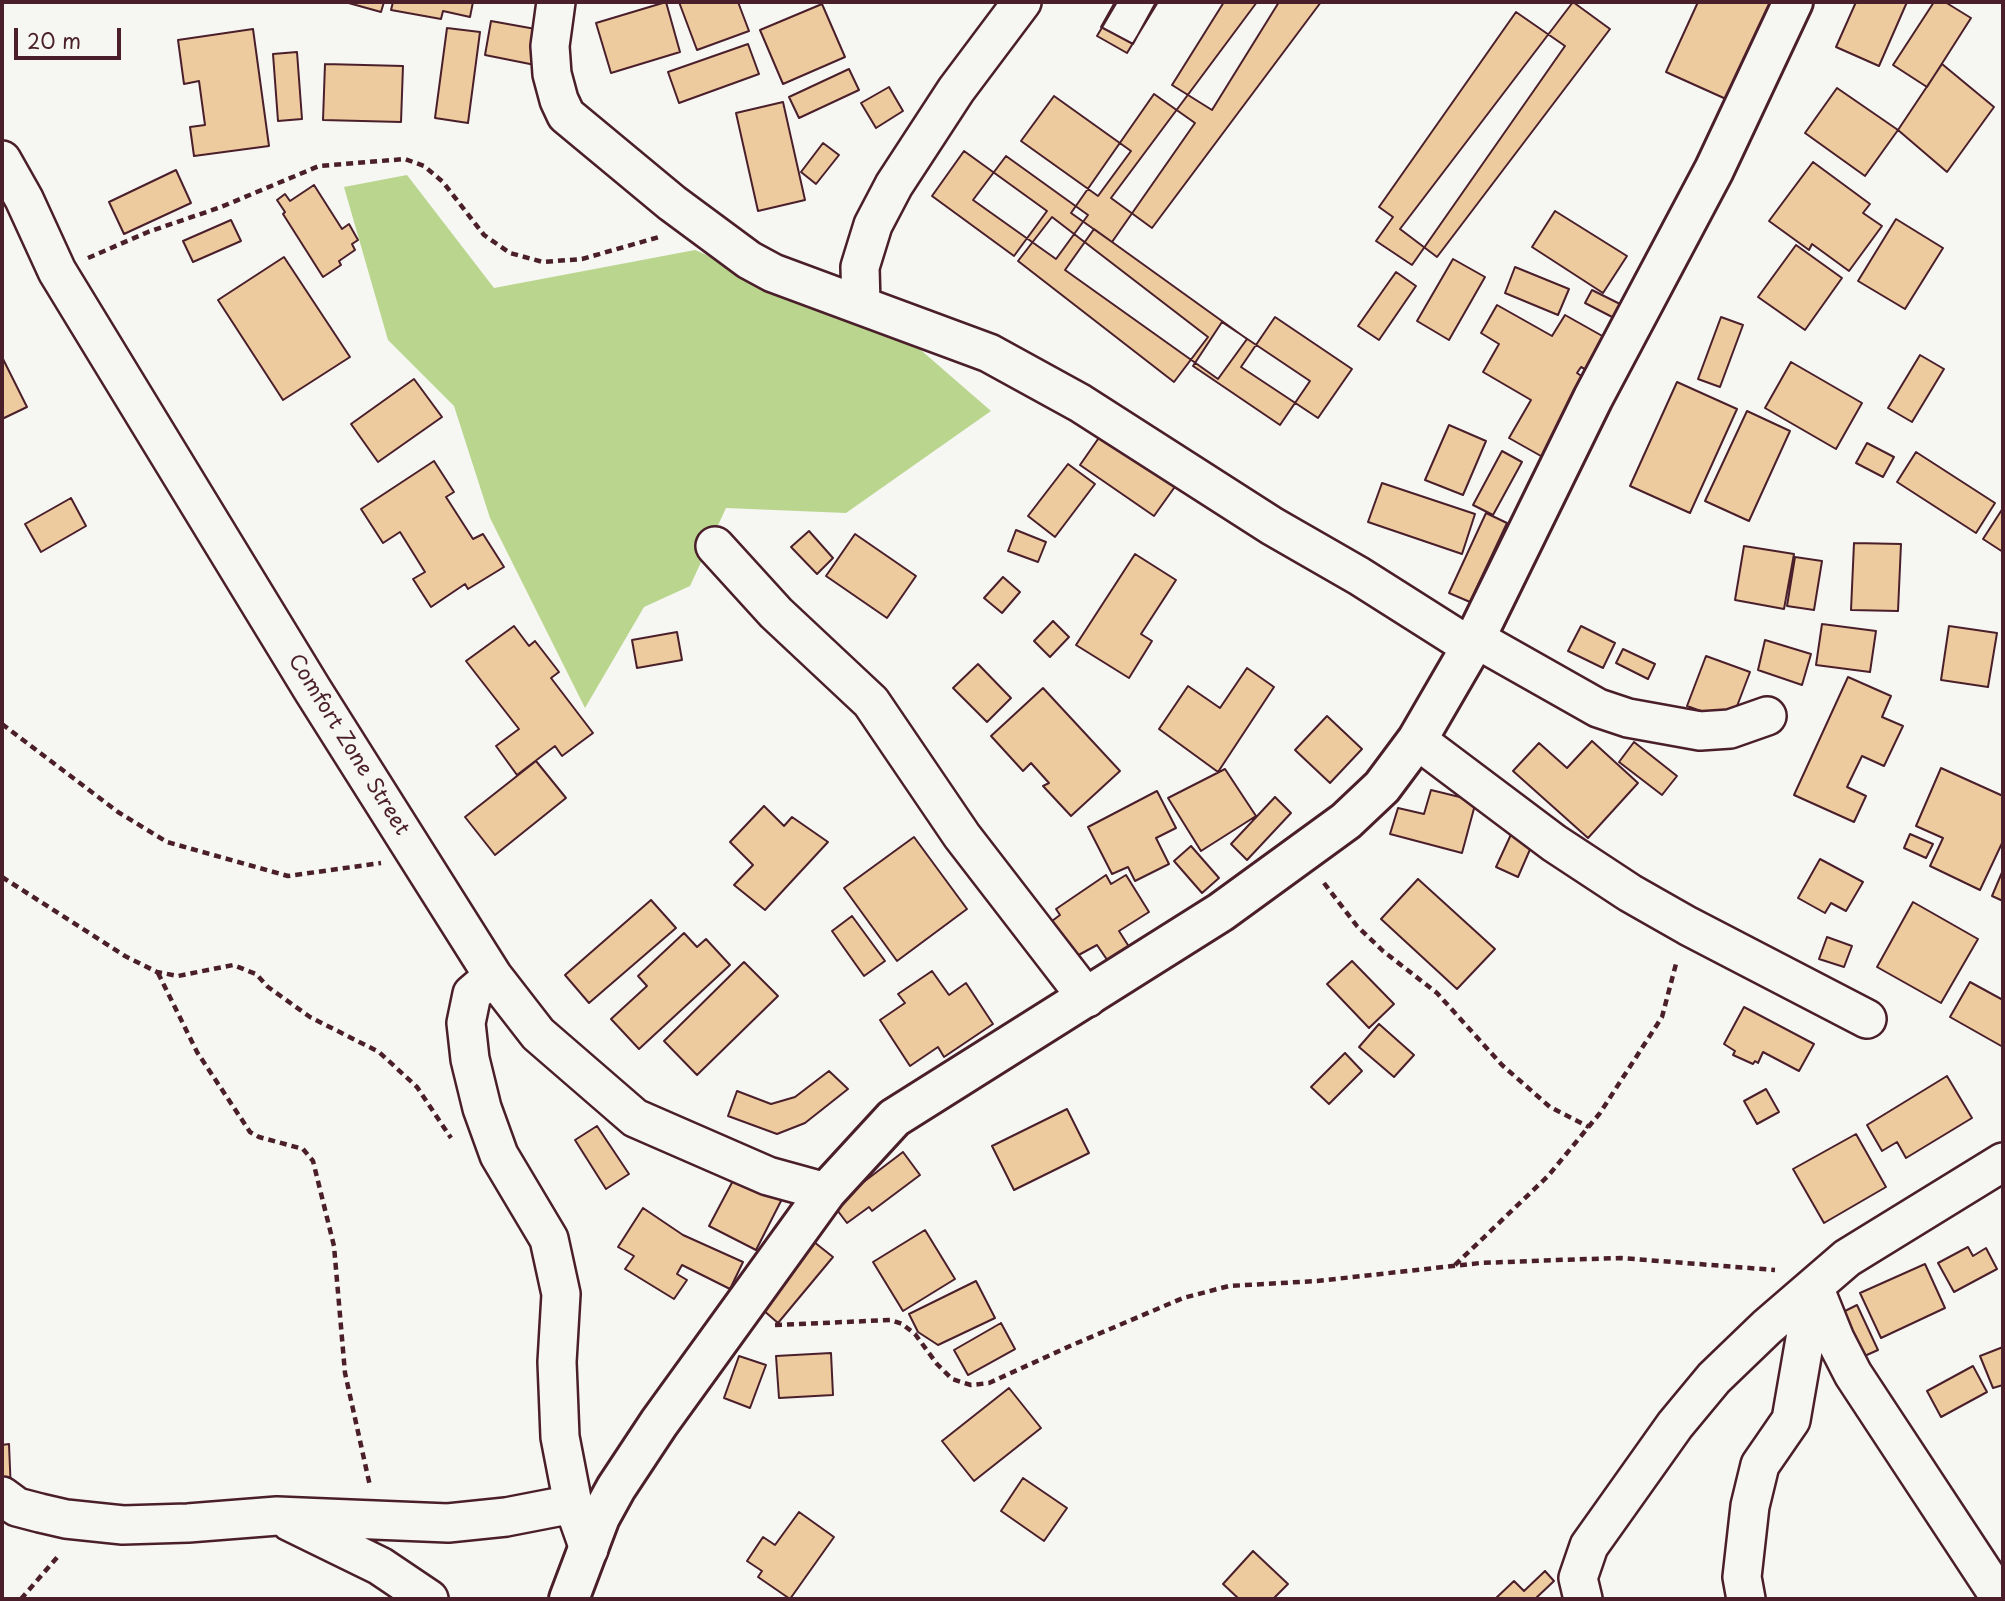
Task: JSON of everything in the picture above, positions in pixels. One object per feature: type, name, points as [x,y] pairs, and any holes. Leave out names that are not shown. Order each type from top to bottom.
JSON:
[{"type":"street","points":[[556,2],[550,46],[552,74],[566,115],[672,203],[749,260],[773,273],[989,353],[1080,403],[1272,526],[1474,643],[1598,708],[1628,718],[1700,731],[1730,729],[1767,716]]},
{"type":"street","points":[[861,305],[860,267],[873,225],[894,185],[956,90],[1022,2]]},
{"type":"street","points":[[569,1599],[600,1517],[616,1489],[826,1192],[894,1118],[1221,912],[1346,821],[1382,787],[1418,740],[1474,643],[1593,398],[1714,170],[1793,2]]},
{"type":"street","name":"Comfort Zone Street","points":[[2,160],[24,199],[57,271],[312,689],[493,976],[538,1034],[635,1118],[768,1176],[826,1192]]},
{"type":"street","points":[[715,545],[776,613],[871,702],[962,836],[1087,998]]},
{"type":"street","points":[[1418,740],[1554,843],[1630,893],[1688,926],[1867,1018]]},
{"type":"street","points":[[493,976],[472,994],[466,1023],[470,1059],[482,1108],[499,1155],[549,1239],[561,1294],[557,1362],[560,1437],[573,1504],[589,1549]]},
{"type":"street","points":[[1583,1599],[1578,1578],[1589,1546],[1675,1425],[1714,1378],[1766,1327],[1847,1258],[2003,1162]]},
{"type":"street","points":[[1746,1599],[1742,1577],[1751,1506],[1760,1465],[1791,1420],[1821,1281]]},
{"type":"street","points":[[1821,1281],[1835,1339],[1853,1374],[2001,1599]]},
{"type":"street","points":[[2,1496],[17,1507],[53,1516],[123,1525],[277,1516],[448,1523],[506,1517],[573,1504]]},
{"type":"street","points":[[277,1516],[380,1566],[429,1599]]},
{"type":"path","points":[[57,271],[148,232],[221,207],[319,166],[405,159],[425,166],[443,182],[484,235],[510,253],[543,262],[582,259],[704,225]]},
{"type":"path","points":[[2,724],[118,812],[167,842],[288,876],[420,859]]},
{"type":"path","points":[[1303,854],[1357,926],[1383,951],[1437,993],[1502,1065],[1550,1107],[1589,1127]]},
{"type":"path","points":[[2,877],[125,956],[157,972],[178,976],[233,965],[256,974],[268,987],[310,1017],[379,1052],[417,1087],[456,1144]]},
{"type":"path","points":[[1454,1266],[1548,1175],[1589,1127],[1662,1017],[1688,926]]},
{"type":"path","points":[[157,972],[197,1052],[250,1132],[303,1149],[313,1161],[334,1247],[345,1373],[377,1520]]},
{"type":"path","points":[[728,1329],[891,1320],[915,1334],[952,1379],[971,1385],[989,1383],[1183,1298],[1229,1286],[1317,1281],[1480,1263],[1621,1258],[1821,1281]]},
{"type":"path","points":[[21,1599],[87,1521]]},
{"type":"green space","points":[[407,175],[494,288],[695,250],[915,345],[991,411],[846,513],[726,508],[690,586],[644,607],[585,708],[490,518],[454,406],[388,340],[344,187]]},
{"type":"building","points":[[345,2],[384,2],[381,12]]},
{"type":"building","points":[[393,2],[473,2],[470,17],[443,11],[441,19],[391,10]]},
{"type":"building","points":[[666,2],[680,52],[611,73],[596,23]]},
{"type":"building","points":[[679,2],[738,2],[749,31],[697,50]]},
{"type":"building","points":[[1115,2],[1156,2],[1133,44],[1101,27]]},
{"type":"building","points":[[1117,2],[1158,2],[1127,53],[1097,36]]},
{"type":"building","points":[[1224,2],[1279,2],[1212,110],[1172,85]]},
{"type":"building","points":[[1257,2],[1321,2],[1152,228],[1111,198]]},
{"type":"building","points":[[1573,2],[1610,29],[1437,257],[1400,229]]},
{"type":"building","points":[[1698,2],[1771,2],[1726,99],[1666,72]]},
{"type":"building","points":[[1856,2],[1907,2],[1879,66],[1836,47]]},
{"type":"building","points":[[1934,2],[1945,2],[1971,18],[1927,87],[1893,65]]},
{"type":"building","points":[[822,4],[845,57],[783,84],[760,30]]},
{"type":"building","points":[[1516,12],[1565,46],[1412,265],[1376,241],[1393,217],[1379,207]]},
{"type":"building","points":[[491,21],[541,30],[535,65],[485,55]]},
{"type":"building","points":[[447,28],[480,32],[468,123],[435,118]]},
{"type":"building","points":[[253,29],[269,146],[194,156],[190,127],[205,125],[199,81],[184,84],[178,40]]},
{"type":"building","points":[[748,44],[759,74],[679,103],[668,72]]},
{"type":"building","points":[[297,52],[302,119],[278,121],[273,54]]},
{"type":"building","points":[[325,64],[403,66],[401,122],[323,120]]},
{"type":"building","points":[[1942,64],[1994,107],[1947,172],[1898,130]]},
{"type":"building","points":[[849,69],[859,90],[799,118],[789,97]]},
{"type":"building","points":[[889,87],[903,111],[876,128],[861,103]]},
{"type":"building","points":[[1837,88],[1898,130],[1865,176],[1805,133]]},
{"type":"building","points":[[1154,94],[1195,123],[1112,242],[1071,213]]},
{"type":"building","points":[[1054,96],[1131,151],[1098,196],[1021,141]]},
{"type":"building","points":[[783,102],[805,200],[758,211],[736,113]]},
{"type":"building","points":[[823,143],[839,155],[816,184],[801,172]]},
{"type":"building","points":[[964,151],[1047,211],[1014,256],[932,196]]},
{"type":"building","points":[[1006,156],[1088,215],[1056,259],[973,200]]},
{"type":"building","points":[[1813,162],[1870,204],[1863,213],[1882,226],[1849,271],[1812,244],[1809,250],[1769,221]]},
{"type":"building","points":[[176,170],[191,203],[124,234],[109,202]]},
{"type":"building","points":[[314,185],[342,229],[349,224],[358,240],[352,244],[355,250],[339,261],[341,265],[323,277],[277,200],[285,194],[290,201]]},
{"type":"building","points":[[1555,211],[1627,256],[1603,293],[1532,247]]},
{"type":"building","points":[[1052,217],[1208,337],[1174,382],[1018,261]]},
{"type":"building","points":[[1896,219],[1943,248],[1905,309],[1858,281]]},
{"type":"building","points":[[231,220],[241,241],[193,262],[183,241]]},
{"type":"building","points":[[1094,229],[1247,339],[1218,379],[1065,270]]},
{"type":"building","points":[[1796,245],[1842,278],[1805,330],[1758,297]]},
{"type":"building","points":[[284,257],[350,357],[283,400],[218,300]]},
{"type":"building","points":[[1453,259],[1485,277],[1449,340],[1417,321]]},
{"type":"building","points":[[1515,267],[1569,289],[1558,315],[1505,293]]},
{"type":"building","points":[[1396,272],[1416,286],[1379,340],[1358,326]]},
{"type":"building","points":[[1592,290],[1626,307],[1618,320],[1585,303]]},
{"type":"building","points":[[1497,305],[1552,336],[1565,315],[1613,342],[1594,374],[1581,367],[1577,373],[1586,379],[1548,460],[1509,438],[1531,400],[1483,372],[1499,344],[1481,333]]},
{"type":"building","points":[[1275,317],[1352,369],[1318,418],[1241,367]]},
{"type":"building","points":[[1721,317],[1743,325],[1720,387],[1698,379]]},
{"type":"building","points":[[1222,322],[1310,381],[1280,425],[1193,366]]},
{"type":"building","points":[[1920,355],[1944,369],[1912,422],[1888,408]]},
{"type":"building","points":[[2,357],[27,407],[2,419]]},
{"type":"building","points":[[1791,362],[1862,403],[1836,449],[1765,408]]},
{"type":"building","points":[[414,379],[442,417],[378,462],[351,424]]},
{"type":"building","points":[[1677,382],[1737,409],[1690,513],[1630,486]]},
{"type":"building","points":[[1747,411],[1790,431],[1749,521],[1705,501]]},
{"type":"building","points":[[1449,425],[1486,441],[1463,495],[1425,480]]},
{"type":"building","points":[[1105,429],[1179,481],[1154,516],[1080,465]]},
{"type":"building","points":[[1867,443],[1894,457],[1883,477],[1856,463]]},
{"type":"building","points":[[1502,451],[1522,462],[1493,515],[1473,505]]},
{"type":"building","points":[[1916,452],[1995,503],[1976,533],[1897,482]]},
{"type":"building","points":[[434,461],[454,492],[446,497],[473,539],[483,534],[504,567],[468,589],[465,584],[431,607],[413,579],[425,572],[400,532],[383,543],[361,509]]},
{"type":"building","points":[[1068,464],[1095,484],[1055,537],[1028,516]]},
{"type":"building","points":[[1382,483],[1475,514],[1462,554],[1368,522]]},
{"type":"building","points":[[71,498],[86,526],[41,552],[25,524]]},
{"type":"building","points":[[2003,508],[2003,552],[1983,539]]},
{"type":"building","points":[[1486,513],[1507,523],[1470,602],[1449,593]]},
{"type":"building","points":[[1016,530],[1046,542],[1038,562],[1008,551]]},
{"type":"building","points":[[809,531],[833,558],[817,574],[791,547]]},
{"type":"building","points":[[855,534],[916,576],[887,618],[826,576]]},
{"type":"building","points":[[1854,543],[1901,544],[1898,611],[1851,610]]},
{"type":"building","points":[[1744,546],[1794,554],[1784,609],[1735,600]]},
{"type":"building","points":[[1135,554],[1176,580],[1141,634],[1152,641],[1129,678],[1076,645]]},
{"type":"building","points":[[1795,557],[1822,561],[1814,610],[1787,606]]},
{"type":"building","points":[[1003,577],[1020,592],[1002,613],[984,598]]},
{"type":"building","points":[[1053,621],[1069,637],[1050,657],[1034,641]]},
{"type":"building","points":[[1822,624],[1876,631],[1870,672],[1816,665]]},
{"type":"building","points":[[514,626],[529,646],[535,641],[559,672],[551,678],[593,733],[562,756],[555,746],[517,775],[496,746],[519,729],[466,661]]},
{"type":"building","points":[[1581,626],[1615,643],[1603,668],[1568,651]]},
{"type":"building","points":[[1949,626],[1997,633],[1988,687],[1941,680]]},
{"type":"building","points":[[677,632],[682,660],[637,668],[632,640]]},
{"type":"building","points":[[1765,640],[1811,654],[1802,685],[1758,670]]},
{"type":"building","points":[[1623,649],[1655,664],[1648,679],[1616,663]]},
{"type":"building","points":[[1706,656],[1750,672],[1731,722],[1687,706]]},
{"type":"building","points":[[978,664],[1011,698],[987,722],[953,688]]},
{"type":"building","points":[[1247,668],[1274,687],[1218,772],[1159,729],[1188,686],[1220,708]]},
{"type":"building","points":[[1848,677],[1891,696],[1882,717],[1903,726],[1884,766],[1862,756],[1847,787],[1866,796],[1854,822],[1794,795]]},
{"type":"building","points":[[1043,688],[1120,771],[1071,816],[1043,786],[1049,783],[1031,763],[1023,771],[991,736]]},
{"type":"building","points":[[1327,716],[1362,749],[1330,783],[1295,750]]},
{"type":"building","points":[[1592,741],[1638,783],[1588,838],[1513,771],[1539,743],[1567,768]]},
{"type":"building","points":[[1634,742],[1677,776],[1662,795],[1619,762]]},
{"type":"building","points":[[536,761],[566,798],[495,855],[465,817]]},
{"type":"building","points":[[1941,768],[2003,796],[2003,841],[1980,890],[1930,866],[1943,838],[1916,826]]},
{"type":"building","points":[[1225,769],[1256,816],[1201,851],[1168,798]]},
{"type":"building","points":[[1431,790],[1476,801],[1462,853],[1390,834],[1398,808],[1424,814]]},
{"type":"building","points":[[1157,791],[1176,828],[1156,838],[1169,864],[1135,881],[1128,867],[1112,874],[1088,827]]},
{"type":"building","points":[[1275,797],[1291,813],[1247,860],[1231,844]]},
{"type":"building","points":[[764,806],[784,826],[792,817],[828,842],[765,910],[734,885],[753,865],[730,842]]},
{"type":"building","points":[[1514,828],[1535,838],[1518,877],[1496,867]]},
{"type":"building","points":[[1910,834],[1933,844],[1926,858],[1904,848]]},
{"type":"building","points":[[914,837],[967,909],[897,961],[844,888]]},
{"type":"building","points":[[1191,846],[1219,878],[1202,893],[1174,861]]},
{"type":"building","points":[[1820,859],[1863,882],[1846,911],[1831,903],[1825,913],[1798,898]]},
{"type":"building","points":[[2003,870],[2003,901],[1992,896]]},
{"type":"building","points":[[1106,875],[1111,884],[1126,875],[1149,912],[1119,931],[1133,953],[1112,967],[1097,945],[1075,957],[1052,921],[1060,915],[1056,909]]},
{"type":"building","points":[[1418,879],[1495,949],[1457,989],[1381,919]]},
{"type":"building","points":[[651,900],[676,928],[589,1003],[565,975]]},
{"type":"building","points":[[1913,902],[1978,939],[1941,1003],[1877,967]]},
{"type":"building","points":[[852,916],[885,961],[864,976],[832,931]]},
{"type":"building","points":[[684,933],[697,947],[706,939],[730,965],[639,1049],[611,1019],[647,986],[638,976]]},
{"type":"building","points":[[1827,937],[1852,946],[1844,967],[1819,959]]},
{"type":"building","points":[[1352,961],[1394,1004],[1369,1028],[1327,984]]},
{"type":"building","points":[[744,962],[778,996],[697,1075],[664,1041]]},
{"type":"building","points":[[932,971],[949,995],[966,983],[993,1024],[944,1057],[938,1047],[910,1066],[880,1020],[905,1003],[898,994]]},
{"type":"building","points":[[1970,982],[2003,1000],[2003,1047],[1950,1017]]},
{"type":"building","points":[[1744,1007],[1814,1044],[1799,1071],[1763,1052],[1758,1063],[1755,1061],[1753,1064],[1733,1055],[1735,1051],[1724,1044]]},
{"type":"building","points":[[1379,1024],[1414,1055],[1394,1077],[1359,1047]]},
{"type":"building","points":[[1345,1053],[1362,1071],[1329,1104],[1311,1087]]},
{"type":"building","points":[[829,1071],[848,1089],[805,1123],[777,1134],[728,1116],[737,1091],[771,1104],[795,1097]]},
{"type":"building","points":[[1947,1076],[1972,1118],[1906,1158],[1897,1142],[1882,1151],[1867,1125]]},
{"type":"building","points":[[1766,1089],[1779,1112],[1757,1124],[1744,1101]]},
{"type":"building","points":[[1067,1109],[1089,1153],[1014,1190],[992,1146]]},
{"type":"building","points":[[597,1126],[629,1174],[606,1189],[575,1140]]},
{"type":"building","points":[[1856,1134],[1886,1187],[1824,1223],[1793,1169]]},
{"type":"building","points":[[903,1152],[920,1175],[872,1211],[869,1207],[847,1223],[828,1198],[852,1180],[857,1187]]},
{"type":"building","points":[[736,1175],[782,1199],[756,1250],[709,1226]]},
{"type":"building","points":[[643,1208],[683,1235],[743,1262],[730,1289],[682,1265],[677,1274],[687,1280],[674,1299],[625,1269],[634,1256],[618,1247]]},
{"type":"building","points":[[925,1230],[955,1279],[903,1311],[873,1262]]},
{"type":"building","points":[[809,1238],[833,1257],[778,1323],[755,1303]]},
{"type":"building","points":[[1968,1247],[1973,1256],[1986,1248],[1997,1269],[1954,1292],[1938,1263]]},
{"type":"building","points":[[1925,1264],[1945,1308],[1881,1338],[1860,1293]]},
{"type":"building","points":[[976,1281],[995,1318],[938,1345],[918,1332],[909,1314]]},
{"type":"building","points":[[1857,1305],[1878,1350],[1860,1358],[1839,1314]]},
{"type":"building","points":[[1001,1323],[1015,1349],[968,1375],[954,1350]]},
{"type":"building","points":[[2003,1347],[2003,1385],[1993,1388],[1980,1356]]},
{"type":"building","points":[[831,1353],[833,1395],[779,1398],[776,1356]]},
{"type":"building","points":[[739,1356],[766,1365],[750,1408],[724,1398]]},
{"type":"building","points":[[1973,1366],[1987,1392],[1941,1417],[1927,1391]]},
{"type":"building","points":[[1009,1388],[1041,1428],[974,1481],[942,1441]]},
{"type":"building","points":[[9,1444],[11,1493],[2,1493],[2,1445]]},
{"type":"building","points":[[1023,1478],[1067,1508],[1044,1541],[1001,1511]]},
{"type":"building","points":[[799,1512],[834,1537],[790,1599],[758,1577],[762,1571],[747,1561],[763,1537],[775,1545]]},
{"type":"building","points":[[1253,1551],[1288,1584],[1273,1599],[1239,1599],[1223,1584]]},
{"type":"building","points":[[1545,1571],[1554,1581],[1535,1599],[1495,1599],[1514,1581],[1524,1591]]}]
